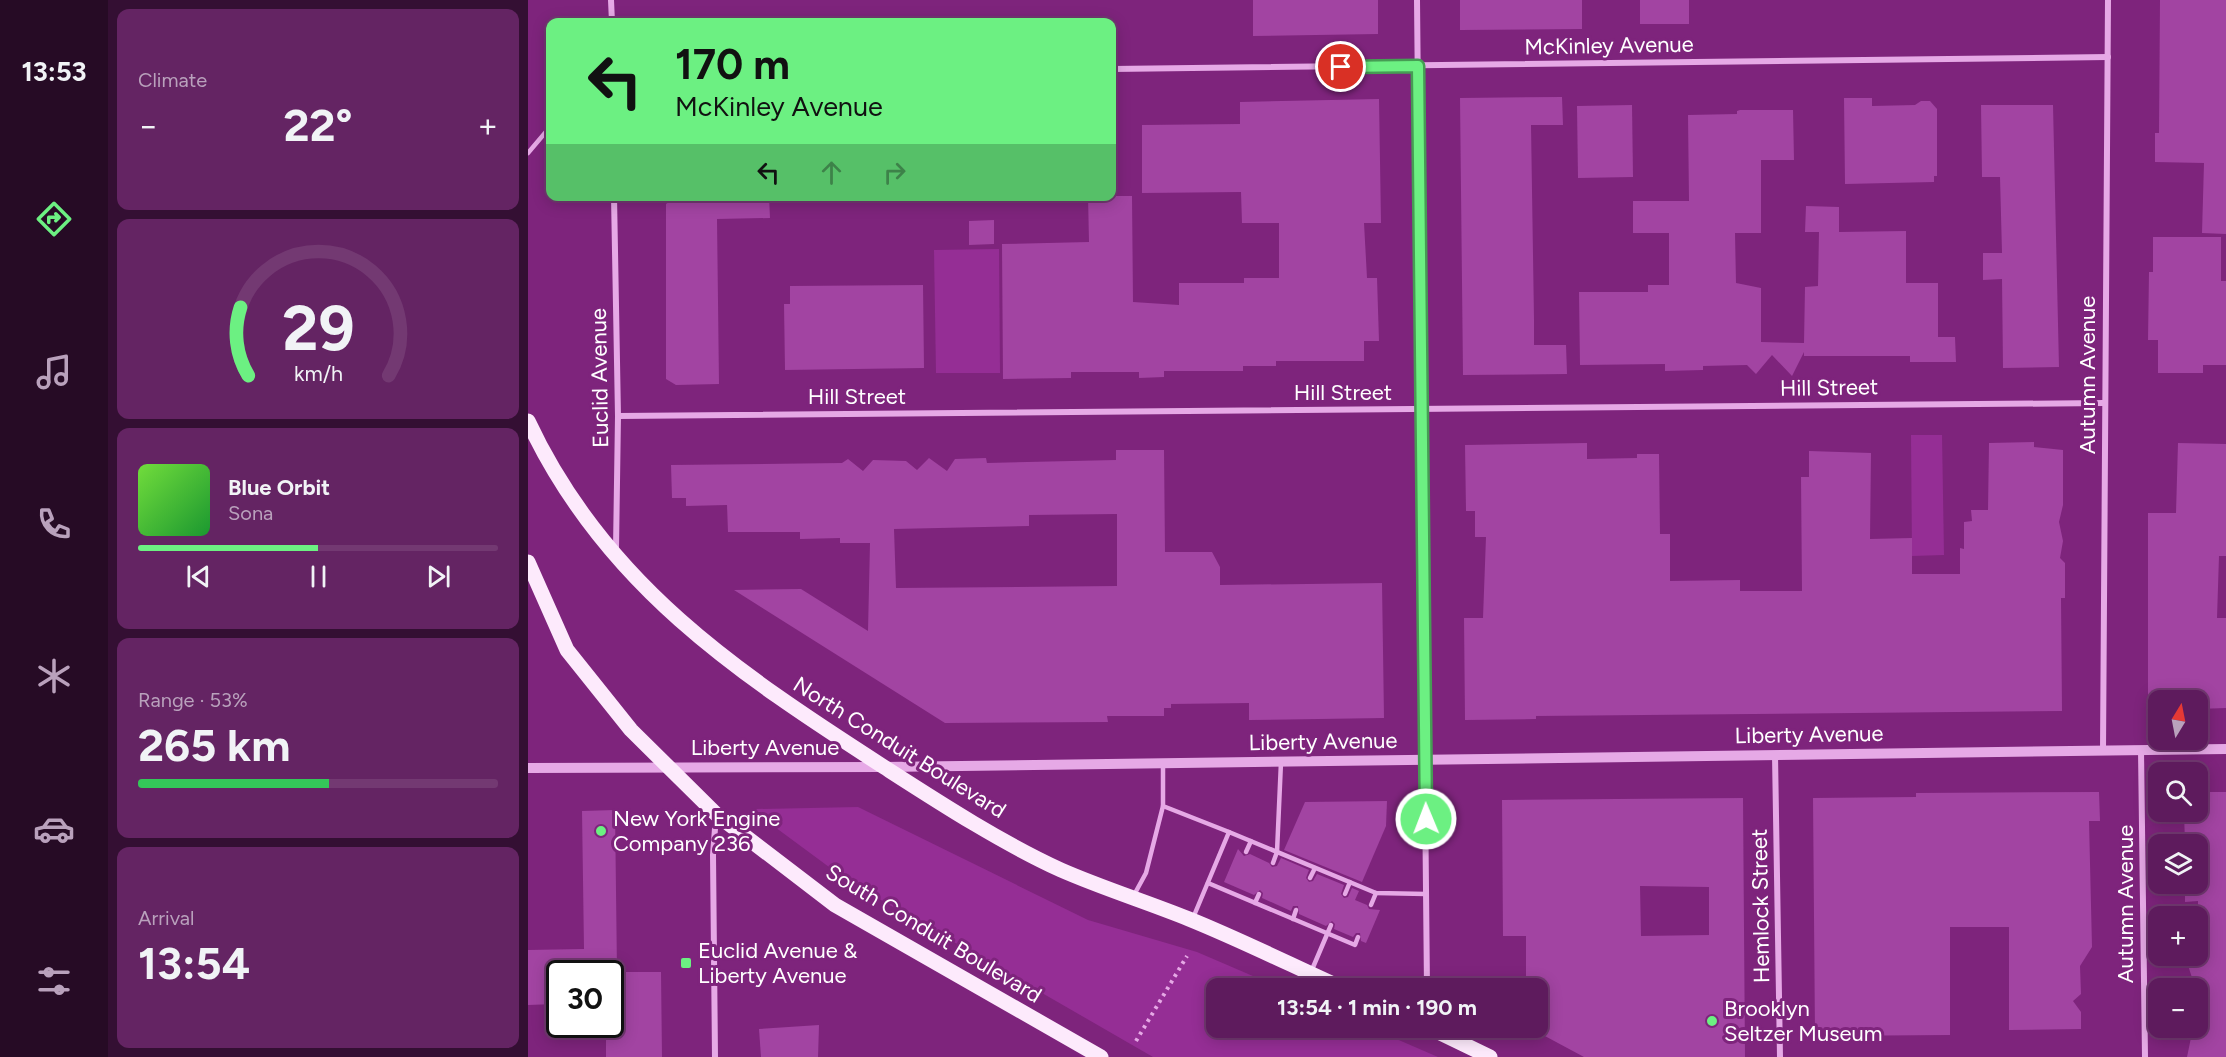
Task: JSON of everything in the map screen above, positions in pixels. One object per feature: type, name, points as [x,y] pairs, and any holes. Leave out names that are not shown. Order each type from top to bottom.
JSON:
[{"type":"main road","name":"North Conduit Boulevard","points":[[528,421],[574,503],[615,558],[685,627],[774,694],[948,807],[1060,869],[1192,920],[1319,978]]},
{"type":"main road","name":"South Conduit Boulevard","points":[[528,562],[567,650],[631,730],[716,814],[836,905],[1099,1057]]},
{"type":"main road","points":[[1451,1038],[1490,1057]]},
{"type":"street","points":[[612,0],[612,18]]},
{"type":"street","points":[[1417,0],[1427,978]]},
{"type":"street","name":"Autumn Avenue","points":[[2103,751],[2108,0]]},
{"type":"street","name":"McKinley Avenue","points":[[1116,69],[2108,57]]},
{"type":"street","name":"Euclid Avenue","points":[[614,201],[618,416],[615,558]]},
{"type":"street","name":"Hill Street","points":[[618,416],[2104,402]]},
{"type":"street","name":"Liberty Avenue","points":[[528,768],[884,767],[2226,749]]},
{"type":"street","name":"Autumn Avenue","points":[[2141,750],[2145,1057]]},
{"type":"street","name":"Hemlock Street","points":[[1775,754],[1780,1057]]},
{"type":"street","points":[[715,1057],[713,855],[716,814]]},
{"type":"lane","points":[[528,153],[546,132]]},
{"type":"lane","points":[[1273,863],[1277,852],[1281,761]]},
{"type":"lane","points":[[1133,897],[1146,873],[1163,806],[1163,763]]},
{"type":"lane","points":[[1163,806],[1376,893],[1426,894]]},
{"type":"lane","points":[[1192,920],[1229,832]]},
{"type":"lane","points":[[1246,852],[1251,841]]},
{"type":"lane","points":[[1310,878],[1315,868]]},
{"type":"lane","points":[[1345,894],[1350,882]]},
{"type":"lane","points":[[1208,883],[1354,945],[1358,937]]},
{"type":"lane","points":[[1229,891],[1232,884]]},
{"type":"lane","points":[[1371,905],[1376,893]]},
{"type":"lane","points":[[1255,903],[1259,894]]},
{"type":"lane","points":[[1293,919],[1296,910]]},
{"type":"lane","points":[[1310,974],[1331,925]]},
{"type":"path","points":[[1136,1041],[1187,956]]},
{"type":"shaded area","points":[[999,249],[1000,373],[936,373],[934,250]]},
{"type":"shaded area","points":[[1911,435],[1942,435],[1944,555],[1912,556]]},
{"type":"shaded area","points":[[858,807],[1088,920],[1197,952],[1258,978],[1206,978],[1206,1038],[1394,1038],[1438,1057],[1153,1057],[848,881],[760,816],[756,809]]},
{"type":"building","points":[[1253,0],[1378,0],[1378,34],[1253,36]]},
{"type":"building","points":[[1460,0],[1582,0],[1582,29],[1460,30]]},
{"type":"building","points":[[1640,0],[1689,0],[1689,24],[1640,24]]},
{"type":"building","points":[[2160,0],[2226,0],[2226,234],[2202,233],[2204,163],[2155,162],[2155,133],[2159,133]]},
{"type":"building","points":[[1562,97],[1563,125],[1531,125],[1534,345],[1566,345],[1567,374],[1463,375],[1460,98]]},
{"type":"building","points":[[1844,98],[1872,98],[1872,106],[1915,105],[1921,101],[1930,101],[1937,109],[1937,176],[1934,176],[1934,182],[1845,184]]},
{"type":"building","points":[[1379,99],[1381,223],[1364,223],[1367,278],[1377,278],[1379,341],[1364,341],[1364,361],[1276,361],[1276,366],[1243,366],[1243,371],[1164,371],[1164,377],[1139,378],[1139,372],[1071,372],[1071,378],[1003,379],[1002,244],[1089,242],[1088,201],[1116,201],[1116,196],[1132,196],[1133,302],[1179,305],[1179,283],[1244,283],[1244,278],[1279,278],[1279,223],[1242,223],[1241,192],[1142,193],[1142,125],[1240,124],[1240,102]]},
{"type":"building","points":[[1632,105],[1633,177],[1578,178],[1577,106]]},
{"type":"building","points":[[1981,105],[2053,105],[2059,367],[2003,368],[2002,279],[1983,280],[1983,253],[2002,253],[2000,177],[1982,177]]},
{"type":"building","points":[[1740,110],[1793,110],[1794,160],[1761,160],[1761,233],[1735,233],[1736,283],[1761,288],[1761,342],[1804,343],[1805,287],[1818,286],[1819,232],[1805,232],[1806,206],[1839,207],[1839,232],[1906,231],[1906,283],[1938,283],[1938,337],[1955,337],[1956,362],[1910,362],[1910,356],[1804,356],[1804,352],[1792,376],[1772,355],[1756,374],[1747,365],[1703,366],[1703,370],[1665,371],[1665,364],[1580,365],[1579,292],[1648,292],[1648,285],[1669,285],[1669,233],[1633,233],[1633,201],[1689,201],[1688,115],[1737,114]]},
{"type":"building","points":[[670,201],[769,201],[770,218],[717,219],[719,384],[676,385],[666,379],[666,204]]},
{"type":"building","points":[[994,220],[994,244],[969,245],[969,221]]},
{"type":"building","points":[[2153,237],[2221,237],[2221,281],[2226,281],[2226,365],[2203,365],[2203,373],[2158,373],[2158,340],[2148,340],[2149,272],[2153,272]]},
{"type":"building","points":[[923,285],[924,368],[785,370],[784,304],[790,304],[790,286]]},
{"type":"building","points":[[2034,442],[2034,447],[2063,450],[2063,505],[2059,522],[2063,541],[2060,558],[2065,563],[2065,598],[2061,598],[2062,711],[1536,716],[1536,719],[1465,720],[1464,618],[1483,618],[1486,537],[1475,537],[1475,511],[1466,511],[1465,445],[1587,443],[1587,459],[1637,458],[1637,454],[1659,454],[1660,534],[1670,534],[1670,581],[1740,580],[1740,591],[1802,591],[1801,477],[1809,477],[1809,451],[1871,453],[1870,539],[1912,538],[1912,574],[1960,574],[1960,548],[1964,549],[1964,522],[1972,521],[1971,510],[1988,510],[1989,443]]},
{"type":"building","points":[[2178,443],[2226,444],[2226,556],[2219,556],[2217,618],[2226,618],[2226,708],[2208,709],[2208,690],[2148,690],[2148,513],[2176,513]]},
{"type":"building","points":[[1116,450],[1164,450],[1165,552],[1212,552],[1220,567],[1220,585],[1382,583],[1384,718],[1249,720],[1249,703],[1171,704],[1171,708],[1164,708],[1164,716],[1107,716],[1108,722],[945,723],[734,590],[801,589],[868,631],[870,543],[840,543],[840,538],[800,539],[800,532],[728,532],[727,505],[686,506],[686,498],[672,498],[671,465],[842,463],[848,459],[863,471],[873,460],[906,461],[917,470],[929,458],[947,471],[955,459],[986,458],[987,463],[1116,460]],"holes":[[[1117,514],[1117,586],[896,588],[894,529],[1029,526],[1029,515]]]},
{"type":"building","points":[[2099,792],[2100,821],[2089,821],[2092,947],[2080,966],[2081,994],[2073,1001],[2081,1012],[2081,1029],[2009,1030],[2009,927],[1950,927],[1950,1035],[1815,1036],[1813,798],[1916,797],[1916,793]]},
{"type":"building","points":[[2208,792],[2226,792],[2226,1057],[2187,1057],[2191,1038],[2208,1038],[2208,978],[2192,978],[2188,966],[2208,966],[2208,906],[2198,906],[2198,901],[2185,902],[2185,894],[2208,894],[2208,834],[2185,834],[2184,822],[2208,822]]},
{"type":"building","points":[[1743,798],[1745,1057],[1584,1057],[1548,1038],[1548,978],[1526,978],[1526,936],[1503,936],[1502,800]],"holes":[[[1640,886],[1709,887],[1709,935],[1641,936]]]},
{"type":"building","points":[[1387,801],[1386,826],[1362,882],[1284,850],[1305,802]]},
{"type":"building","points":[[615,810],[617,960],[546,960],[546,1004],[528,1005],[528,950],[584,949],[582,811]]},
{"type":"building","points":[[1238,849],[1244,856],[1250,854],[1269,863],[1272,867],[1277,866],[1281,858],[1309,870],[1306,878],[1309,882],[1313,881],[1317,874],[1344,885],[1341,894],[1344,898],[1348,897],[1352,888],[1359,891],[1355,900],[1367,905],[1369,909],[1380,910],[1366,943],[1361,941],[1360,933],[1356,933],[1353,937],[1334,929],[1335,924],[1332,921],[1326,926],[1299,914],[1298,906],[1293,906],[1291,911],[1262,898],[1263,893],[1260,890],[1254,895],[1224,882]]},
{"type":"building","points":[[624,972],[661,972],[662,1057],[606,1057],[606,1038],[624,1038]]},
{"type":"building","points":[[819,1025],[818,1057],[761,1057],[759,1029]]},
{"type":"place","name":"New York Engine Company 236","points":[[601,831]]},
{"type":"place","name":"Euclid Avenue & Liberty Avenue","points":[[686,963]]},
{"type":"place","name":"Brooklyn Seltzer Museum","points":[[1712,1021]]},
{"type":"route","points":[[1341,67],[1418,66],[1426,819]]}]
